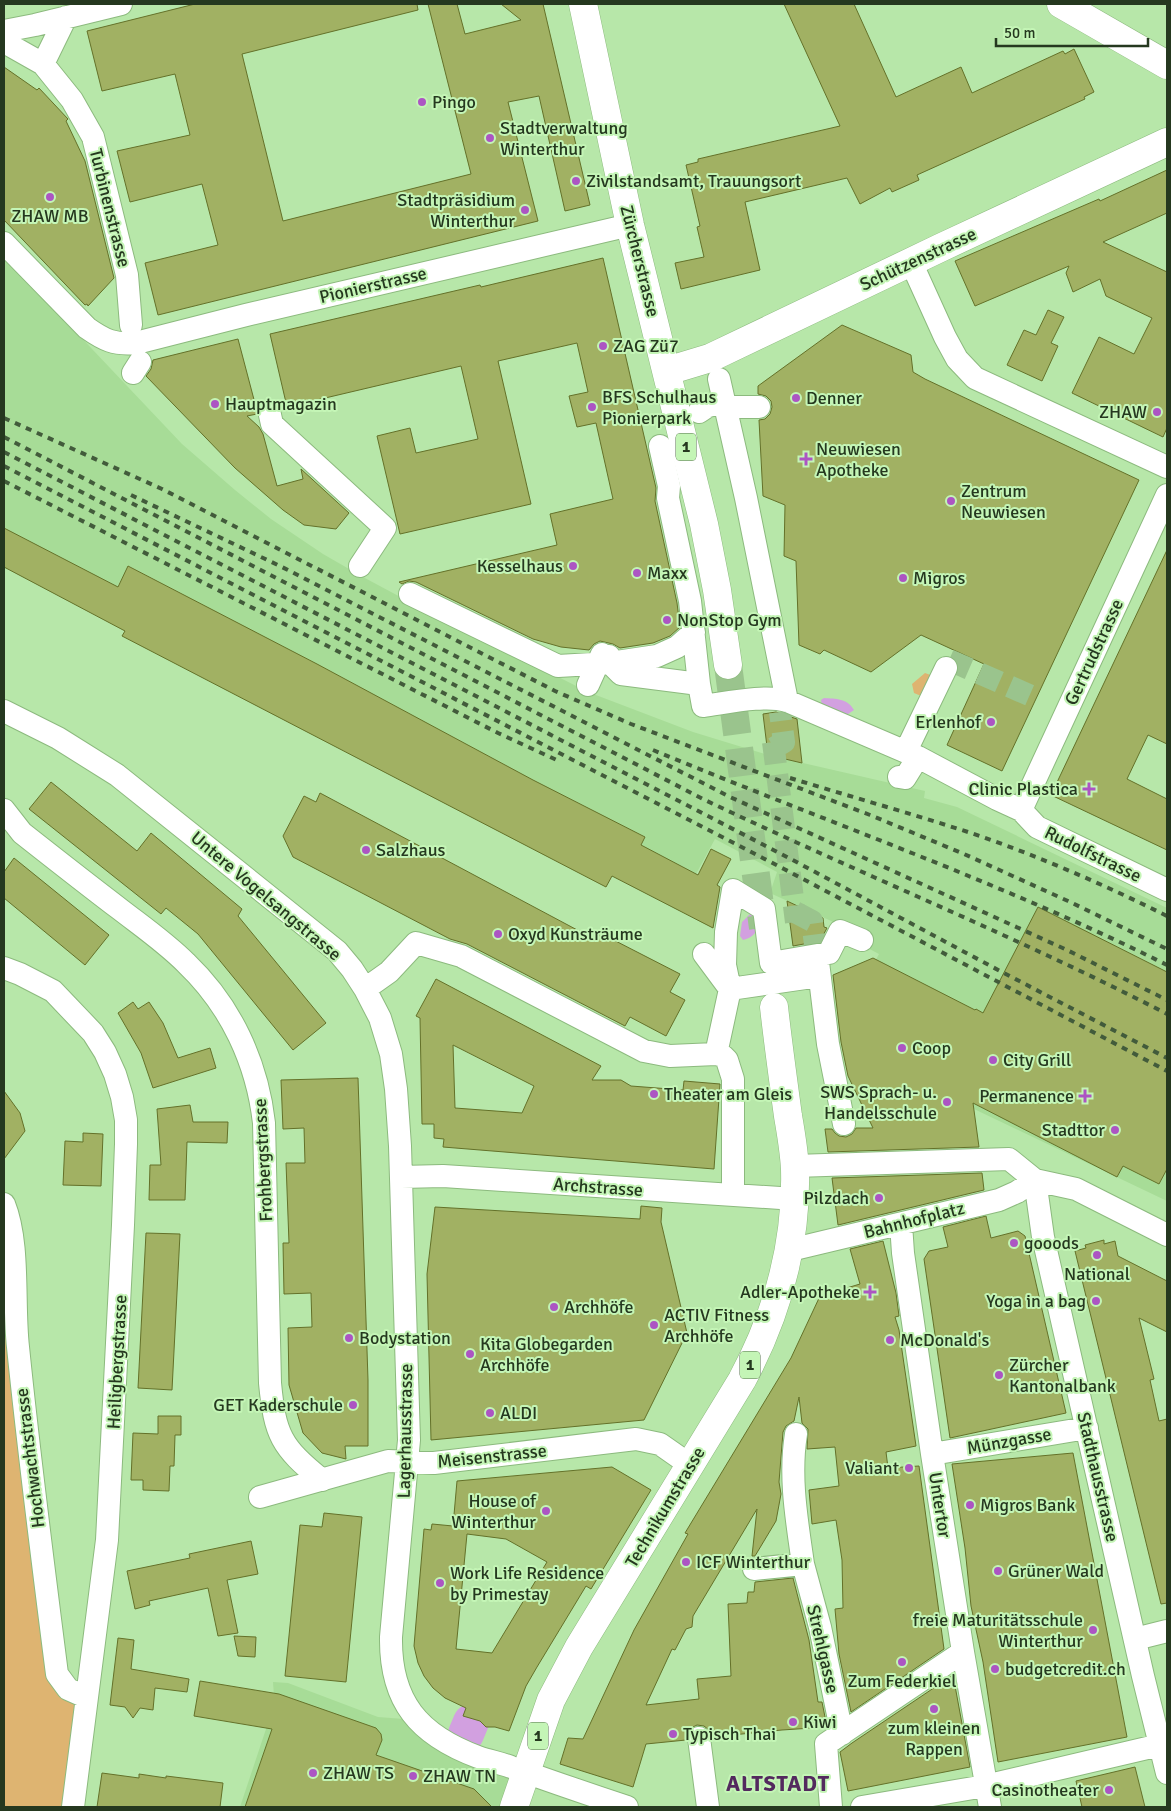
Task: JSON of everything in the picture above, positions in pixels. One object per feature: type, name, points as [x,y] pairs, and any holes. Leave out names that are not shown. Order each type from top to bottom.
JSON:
[{"type":"main road","name":"Zürcherstrasse","points":[[583,4],[630,225],[704,524],[718,590],[728,665]]},
{"type":"main road","points":[[1061,4],[1167,65]]},
{"type":"main road","name":"Schützenstrasse","points":[[667,372],[710,358],[1167,142]]},
{"type":"main road","name":"1","points":[[774,1007],[795,1166],[795,1200]]},
{"type":"main road","name":"Technikumstrasse","points":[[514,1807],[538,1777],[551,1700],[579,1647],[753,1359],[773,1310],[790,1250],[795,1200]]},
{"type":"street","points":[[4,31],[121,4]]},
{"type":"street","points":[[43,64],[66,17]]},
{"type":"street","name":"Turbinenstrasse","points":[[4,42],[43,64],[66,106],[93,137],[127,275],[131,323]]},
{"type":"street","name":"Pionierstrasse","points":[[4,243],[74,317],[102,338],[116,344],[136,343],[246,315],[630,225]]},
{"type":"street","points":[[911,262],[944,337],[957,359],[976,378],[1167,467]]},
{"type":"street","points":[[653,440],[669,486],[668,498],[690,601],[703,706],[777,704],[752,487],[718,413],[719,379]]},
{"type":"street","points":[[718,413],[759,407]]},
{"type":"street","points":[[270,415],[272,424],[385,528],[360,566]]},
{"type":"street","name":"Gertrudstrasse","points":[[1021,810],[1167,495]]},
{"type":"street","points":[[410,594],[558,666],[589,685],[605,657]]},
{"type":"street","points":[[558,666],[605,657],[657,656],[677,647],[694,632]]},
{"type":"street","points":[[605,657],[621,674],[699,684]]},
{"type":"street","points":[[899,777],[905,778],[912,754],[946,668]]},
{"type":"street","name":"Rudolfstrasse","points":[[777,704],[912,754],[1021,810],[1037,828],[1167,890]]},
{"type":"street","name":"Untere Vogelsangstrasse","points":[[4,711],[58,738],[117,775],[327,942],[352,968],[365,989]]},
{"type":"street","name":"Frohbergstrasse","points":[[4,810],[22,833],[186,963],[219,1001],[240,1035],[257,1080],[264,1123],[270,1383],[274,1415],[285,1444],[299,1461],[322,1480]]},
{"type":"street","points":[[716,1054],[730,988],[725,965],[726,932],[732,890],[764,909],[771,964],[810,962]]},
{"type":"street","points":[[730,988],[810,962],[829,953],[840,931],[862,940]]},
{"type":"street","points":[[365,989],[389,972],[416,943],[462,956],[644,1051],[670,1056],[716,1054],[723,1056],[727,1060],[733,1079],[733,1196]]},
{"type":"street","points":[[704,954],[730,988]]},
{"type":"street","points":[[810,962],[825,1018],[844,1124]]},
{"type":"street","name":"Heiligbergstrasse","points":[[4,968],[53,991],[93,1032],[115,1074],[126,1120],[123,1225],[108,1531],[73,1807]]},
{"type":"street","name":"Lagerhausstrasse","points":[[365,989],[380,1018],[391,1054],[396,1089],[401,1177],[408,1461],[391,1638],[391,1659],[399,1690],[408,1708],[417,1720],[437,1738],[478,1757],[627,1807]]},
{"type":"street","points":[[795,1166],[1009,1159],[1035,1180],[1076,1189],[1167,1235]]},
{"type":"street","name":"Archstrasse","points":[[401,1177],[443,1176],[795,1200]]},
{"type":"street","name":"Bahnhofplatz","points":[[790,1250],[999,1200],[1017,1192],[1035,1180]]},
{"type":"street","name":"Stadthausstrasse","points":[[1035,1180],[1043,1237],[1167,1774]]},
{"type":"street","name":"Hochwachtstrasse","points":[[4,1204],[12,1234],[17,1344],[57,1674],[68,1689],[86,1696]]},
{"type":"street","name":"Untertor","points":[[901,1224],[903,1253],[932,1454],[988,1797]]},
{"type":"street","name":"Münzgasse","points":[[932,1454],[1087,1428]]},
{"type":"street","name":"Strehlgasse","points":[[796,1434],[793,1480],[803,1564],[820,1628],[838,1737]]},
{"type":"street","name":"Meisenstrasse","points":[[260,1497],[388,1461],[434,1463],[636,1439],[660,1444],[690,1465]]},
{"type":"street","points":[[754,1569],[803,1564]]},
{"type":"street","points":[[1135,1639],[1167,1631]]},
{"type":"street","points":[[831,1807],[826,1744],[963,1652]]},
{"type":"street","points":[[699,1738],[708,1807]]},
{"type":"street","points":[[866,1807],[988,1797],[1160,1745]]},
{"type":"shaded area","points":[[4,256],[182,444],[271,519],[323,554],[363,577],[588,692],[693,732],[768,755],[925,791],[924,798],[957,807],[1167,908],[1167,1201],[974,1109],[858,994],[879,954],[860,944],[864,936],[770,893],[777,872],[715,839],[696,874],[641,845],[645,837],[533,780],[129,566],[117,587],[4,528]]},
{"type":"shaded area","points":[[925,673],[936,677],[926,698],[914,693],[912,684]]},
{"type":"shaded area","points":[[824,698],[845,701],[854,710],[845,716],[822,705],[821,700]]},
{"type":"shaded area","points":[[755,909],[761,913],[755,933],[743,940],[740,936],[742,922]]},
{"type":"shaded area","points":[[4,1204],[57,1674],[86,1697],[73,1807],[4,1807]]},
{"type":"shaded area","points":[[273,1682],[288,1683],[378,1717],[417,1720],[526,1772],[514,1807],[240,1807],[272,1711]]},
{"type":"building","points":[[195,4],[417,4],[418,10],[242,54],[283,221],[471,174],[428,4],[457,4],[465,34],[521,20],[501,4],[543,4],[590,205],[565,211],[539,96],[508,102],[538,221],[158,315],[145,263],[218,245],[202,184],[130,202],[117,151],[190,135],[175,74],[102,91],[87,31]]},
{"type":"building","points":[[784,4],[854,4],[896,97],[961,67],[972,93],[1063,51],[1065,54],[1074,49],[1094,92],[1084,97],[1085,99],[917,175],[919,180],[892,192],[890,188],[860,204],[847,178],[745,202],[760,270],[681,289],[675,263],[704,257],[697,227],[700,226],[686,165],[698,162],[698,159],[840,126]]},
{"type":"building","name":"ZHAW MB","points":[[4,67],[37,90],[39,88],[68,119],[66,121],[85,161],[114,278],[88,306],[4,220]]},
{"type":"building","points":[[1167,170],[1167,213],[1103,242],[1167,272],[1167,428],[1163,437],[1072,393],[1099,337],[1134,354],[1152,318],[1106,296],[1100,279],[1073,292],[1066,273],[1069,266],[975,306],[955,261],[1099,199],[1100,201]]},
{"type":"building","points":[[603,258],[656,488],[655,501],[677,603],[680,627],[670,636],[653,643],[620,648],[600,641],[589,650],[561,647],[533,639],[416,582],[409,581],[402,584],[399,582],[557,545],[550,514],[613,499],[596,423],[577,427],[569,396],[588,392],[577,343],[498,361],[531,504],[400,534],[377,436],[410,428],[416,453],[478,439],[461,366],[287,407],[270,334]]},
{"type":"building","points":[[1048,310],[1064,317],[1051,343],[1058,346],[1042,381],[1007,365],[1024,330],[1036,335]]},
{"type":"building","name":"Zentrum Neuwiesen","points":[[842,325],[911,355],[913,372],[925,379],[1139,480],[1002,771],[947,745],[984,664],[921,635],[871,672],[824,650],[820,654],[799,645],[796,561],[784,556],[785,505],[763,496],[759,420],[765,419],[770,414],[772,407],[771,401],[766,396],[758,394],[758,386]]},
{"type":"building","name":"Hauptmagazin","points":[[238,339],[257,411],[257,414],[247,416],[259,427],[263,434],[277,486],[303,479],[301,469],[349,513],[336,529],[304,525],[283,510],[235,468],[146,376],[151,369],[153,360]]},
{"type":"building","points":[[4,528],[118,587],[128,566],[317,664],[533,780],[645,837],[641,845],[698,875],[711,849],[731,859],[717,885],[720,887],[713,928],[612,876],[606,887],[122,636],[125,631],[4,567]]},
{"type":"building","points":[[1167,550],[1167,744],[1148,735],[1127,779],[1167,799],[1167,850],[1051,795]]},
{"type":"building","points":[[776,712],[797,719],[802,763],[768,755],[763,714]]},
{"type":"building","points":[[51,782],[137,851],[151,833],[242,909],[238,916],[326,1023],[293,1050],[198,934],[166,908],[161,914],[29,809]]},
{"type":"building","points":[[320,793],[596,940],[600,933],[680,974],[670,992],[685,1000],[666,1036],[630,1017],[625,1026],[467,944],[450,939],[293,857],[283,836],[304,796],[316,802]]},
{"type":"building","points":[[14,858],[109,935],[85,965],[4,898],[4,872]]},
{"type":"building","points":[[787,901],[823,918],[824,927],[827,928],[820,941],[793,946]]},
{"type":"building","points":[[1038,907],[1167,972],[1167,1169],[1159,1184],[1123,1166],[1117,1177],[973,1103],[979,1147],[828,1152],[825,1129],[832,1129],[839,1136],[846,1137],[852,1134],[856,1128],[873,1128],[848,1076],[841,1042],[833,975],[873,958],[983,1013]]},
{"type":"building","points":[[436,979],[601,1066],[592,1080],[621,1080],[631,1086],[683,1090],[684,1081],[720,1084],[714,1169],[443,1147],[444,1139],[434,1138],[434,1124],[422,1124],[420,1018],[416,1016]],"holes":[[[453,1045],[534,1086],[522,1113],[455,1108]]]},
{"type":"building","points":[[133,1002],[138,1009],[149,1002],[163,1023],[178,1058],[210,1048],[216,1068],[153,1088],[141,1053],[118,1013]]},
{"type":"building","points":[[358,1078],[368,1380],[368,1446],[345,1446],[346,1459],[322,1453],[303,1433],[289,1385],[288,1328],[312,1327],[311,1293],[284,1294],[283,1243],[289,1243],[286,1163],[305,1163],[304,1128],[283,1129],[281,1080]]},
{"type":"building","points":[[4,1091],[20,1113],[25,1131],[4,1159]]},
{"type":"building","points":[[190,1105],[193,1122],[228,1122],[227,1143],[187,1142],[185,1200],[149,1200],[150,1165],[161,1165],[157,1109]]},
{"type":"building","points":[[83,1133],[103,1134],[101,1186],[63,1185],[65,1141],[83,1142]]},
{"type":"building","points":[[982,1173],[984,1190],[838,1225],[832,1178]]},
{"type":"building","name":"Archhöfe","points":[[641,1206],[662,1208],[661,1222],[687,1333],[644,1420],[431,1440],[427,1274],[435,1207],[640,1219]]},
{"type":"building","points":[[986,1216],[991,1238],[1018,1231],[1025,1236],[1066,1413],[950,1438],[924,1259],[929,1251],[948,1247],[943,1227]]},
{"type":"building","points":[[146,1233],[180,1234],[172,1390],[138,1388]]},
{"type":"building","points":[[1104,1240],[1104,1244],[1115,1241],[1118,1256],[1167,1281],[1167,1332],[1139,1318],[1154,1379],[1150,1380],[1159,1421],[1167,1419],[1167,1603],[1161,1604],[1075,1251],[1086,1248],[1085,1245]]},
{"type":"building","points":[[883,1241],[896,1293],[899,1316],[895,1317],[899,1330],[916,1446],[886,1452],[888,1468],[919,1466],[944,1649],[851,1712],[839,1654],[835,1609],[843,1608],[842,1560],[836,1520],[812,1524],[809,1490],[839,1486],[835,1447],[807,1449],[808,1429],[802,1423],[799,1397],[794,1421],[786,1426],[783,1432],[779,1482],[781,1494],[776,1521],[755,1556],[752,1556],[757,1509],[693,1616],[692,1627],[686,1629],[675,1650],[672,1649],[646,1705],[699,1699],[697,1679],[731,1676],[728,1604],[747,1603],[748,1592],[754,1592],[755,1582],[793,1578],[809,1640],[818,1702],[822,1702],[827,1727],[712,1737],[709,1730],[704,1726],[697,1725],[687,1733],[686,1740],[646,1744],[633,1787],[560,1764],[568,1738],[583,1739],[634,1630],[688,1534],[685,1533],[791,1358],[820,1296],[860,1284],[850,1249]]},
{"type":"building","points":[[158,1416],[181,1416],[181,1435],[175,1435],[174,1466],[170,1466],[169,1491],[143,1490],[143,1480],[131,1480],[133,1433],[158,1434]]},
{"type":"building","points":[[1073,1453],[1127,1737],[998,1762],[983,1662],[971,1606],[965,1548],[952,1464]]},
{"type":"building","points":[[612,1467],[651,1490],[591,1589],[586,1586],[537,1667],[526,1686],[509,1731],[495,1727],[486,1727],[480,1721],[463,1716],[466,1708],[445,1698],[433,1688],[424,1676],[418,1663],[414,1646],[424,1529],[431,1530],[432,1524],[453,1526],[457,1481]],"holes":[[[467,1534],[506,1539],[547,1562],[492,1653],[456,1649]]]},
{"type":"building","points":[[324,1513],[362,1517],[346,1682],[285,1676],[300,1525],[322,1527]]},
{"type":"building","points":[[251,1541],[258,1574],[227,1580],[238,1633],[218,1636],[208,1588],[149,1601],[150,1605],[135,1609],[127,1571],[190,1558],[189,1554]]},
{"type":"building","points":[[234,1636],[256,1637],[255,1657],[238,1656]]},
{"type":"building","points":[[118,1638],[134,1640],[131,1669],[189,1679],[187,1692],[155,1688],[153,1710],[140,1708],[133,1718],[125,1707],[110,1705]]},
{"type":"building","points":[[953,1675],[970,1767],[848,1791],[840,1752]]},
{"type":"building","name":"ZHAW TS","points":[[200,1681],[279,1694],[376,1728],[381,1734],[382,1740],[376,1755],[474,1789],[492,1807],[245,1807],[272,1729],[194,1716]]},
{"type":"building","name":"Casinotheater","points":[[1135,1767],[1145,1807],[1082,1807],[1076,1781]]},
{"type":"building","points":[[102,1773],[139,1778],[139,1774],[166,1778],[166,1776],[223,1783],[220,1807],[97,1807]]},
{"type":"waterway","points":[[466,1734],[471,1722]]},
{"type":"tunnel","points":[[949,660],[1036,698]]},
{"type":"tunnel","points":[[728,665],[763,928]]},
{"type":"tunnel","points":[[774,748],[784,742],[780,712]]},
{"type":"tunnel","points":[[773,742],[796,922]]},
{"type":"tunnel","points":[[795,912],[812,921],[816,952]]},
{"type":"railway","points":[[4,418],[162,489],[555,691],[631,724],[870,815],[964,854],[1068,901],[1167,949]]},
{"type":"railway","points":[[4,437],[705,800],[995,931],[1167,1014]]},
{"type":"railway","points":[[4,452],[789,858],[1167,1058]]},
{"type":"railway","points":[[4,466],[784,869],[1167,1071]]},
{"type":"railway","points":[[4,481],[498,733],[561,762]]},
{"type":"railway","points":[[131,495],[280,566],[730,797],[1067,950],[1167,1000]]},
{"type":"railway","points":[[653,750],[977,879],[1041,906],[1167,965]]},
{"type":"railway","points":[[790,778],[924,818],[1019,850],[1167,916]]},
{"type":"place","name":"Pingo","points":[[422,102]]},
{"type":"place","name":"Stadtverwaltung Winterthur","points":[[490,138]]},
{"type":"place","name":"Zivilstandsamt, Trauungsort","points":[[576,181]]},
{"type":"place","name":"ZHAW MB","points":[[50,197]]},
{"type":"place","name":"Stadtpräsidium Winterthur","points":[[525,210]]},
{"type":"place","name":"ZAG Zü7","points":[[603,346]]},
{"type":"place","name":"Denner","points":[[796,398]]},
{"type":"place","name":"Hauptmagazin","points":[[215,404]]},
{"type":"place","name":"BFS Schulhaus Pionierpark","points":[[592,407]]},
{"type":"place","name":"ZHAW","points":[[1157,412]]},
{"type":"place","name":"Neuwiesen Apotheke","points":[[806,459]]},
{"type":"place","name":"Zentrum Neuwiesen","points":[[951,501]]},
{"type":"place","name":"Kesselhaus","points":[[573,566]]},
{"type":"place","name":"Maxx","points":[[637,573]]},
{"type":"place","name":"Migros","points":[[903,578]]},
{"type":"place","name":"NonStop Gym","points":[[667,620]]},
{"type":"place","name":"Erlenhof","points":[[991,722]]},
{"type":"place","name":"Clinic Plastica","points":[[1089,789]]},
{"type":"place","name":"Salzhaus","points":[[366,850]]},
{"type":"place","name":"Oxyd Kunsträume","points":[[498,934]]},
{"type":"place","name":"Coop","points":[[902,1048]]},
{"type":"place","name":"City Grill","points":[[993,1060]]},
{"type":"place","name":"Theater am Gleis","points":[[654,1094]]},
{"type":"place","name":"Permanence","points":[[1085,1096]]},
{"type":"place","name":"SWS Sprach- u. Handelsschule","points":[[947,1102]]},
{"type":"place","name":"Stadttor","points":[[1115,1130]]},
{"type":"place","name":"Pilzdach","points":[[879,1198]]},
{"type":"place","name":"gooods","points":[[1014,1243]]},
{"type":"place","name":"National","points":[[1097,1255]]},
{"type":"place","name":"Adler-Apotheke","points":[[870,1292]]},
{"type":"place","name":"Yoga in a bag","points":[[1096,1301]]},
{"type":"place","name":"Archhöfe","points":[[554,1307]]},
{"type":"place","name":"ACTIV Fitness Archhöfe","points":[[654,1325]]},
{"type":"place","name":"Bodystation","points":[[349,1338]]},
{"type":"place","name":"McDonald's","points":[[890,1340]]},
{"type":"place","name":"Kita Globegarden Archhöfe","points":[[470,1354]]},
{"type":"place","name":"Zürcher Kantonalbank","points":[[999,1375]]},
{"type":"place","name":"GET Kaderschule","points":[[353,1405]]},
{"type":"place","name":"ALDI","points":[[490,1413]]},
{"type":"place","name":"Valiant","points":[[909,1468]]},
{"type":"place","name":"Migros Bank","points":[[970,1505]]},
{"type":"place","name":"House of Winterthur","points":[[546,1511]]},
{"type":"place","name":"ICF Winterthur","points":[[686,1562]]},
{"type":"place","name":"Grüner Wald","points":[[998,1571]]},
{"type":"place","name":"Work Life Residence by Primestay","points":[[440,1583]]},
{"type":"place","name":"freie Maturitätsschule Winterthur","points":[[1093,1630]]},
{"type":"place","name":"Zum Federkiel","points":[[902,1662]]},
{"type":"place","name":"budgetcredit.ch","points":[[995,1669]]},
{"type":"place","name":"zum kleinen Rappen","points":[[934,1709]]},
{"type":"place","name":"Kiwi","points":[[793,1722]]},
{"type":"place","name":"Typisch Thai","points":[[673,1734]]},
{"type":"place","name":"ZHAW TS","points":[[313,1773]]},
{"type":"place","name":"ZHAW TN","points":[[413,1776]]},
{"type":"place","name":"Casinotheater","points":[[1109,1790]]},
{"type":"district","name":"ALTSTADT","points":[[778,1783]]}]
